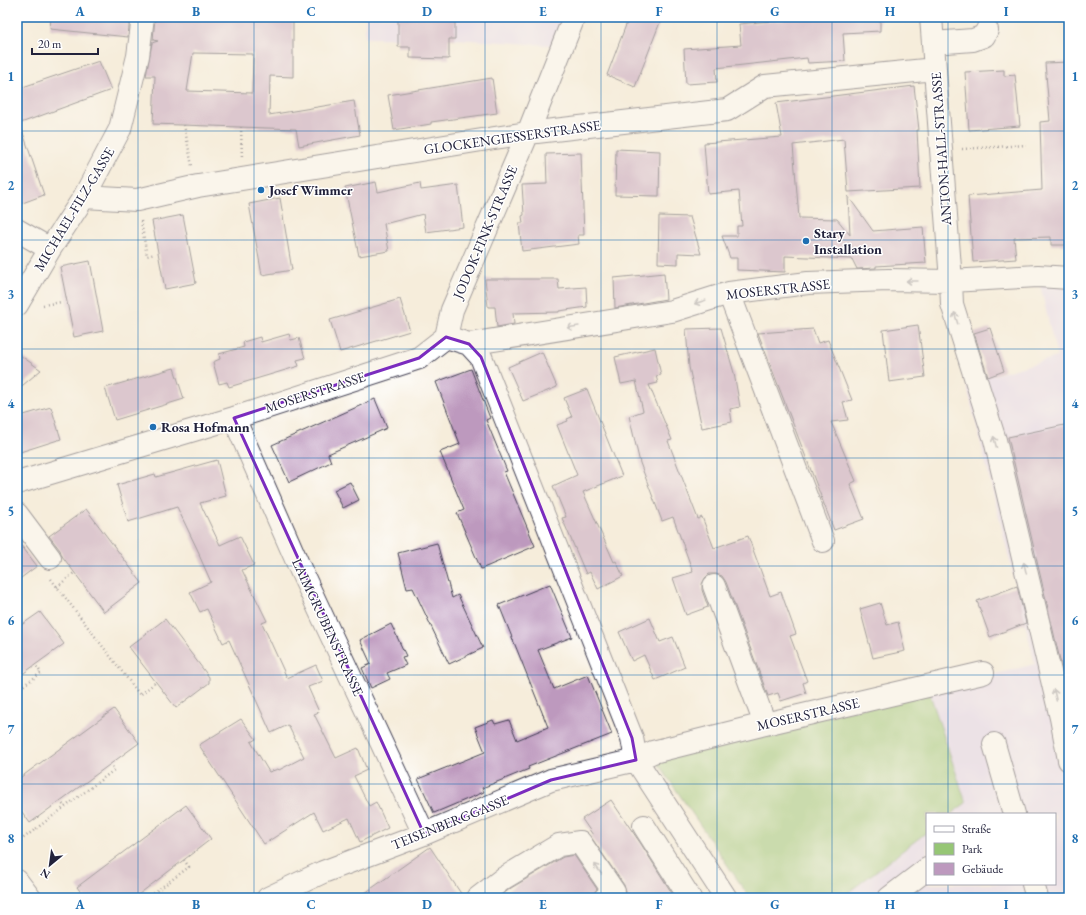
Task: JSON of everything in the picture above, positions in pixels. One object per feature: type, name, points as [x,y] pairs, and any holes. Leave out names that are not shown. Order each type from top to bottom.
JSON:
[{"type":"street","name":"MICHAEL-FILZ-GASSE","points":[[26,305],[50,249],[84,197],[120,129],[138,56],[143,17]]},
{"type":"street","name":"JODOK-FINK-STRASSE","points":[[446,337],[452,310],[528,133],[574,17]]},
{"type":"street","name":"ANTON-HALL-STRASSE","points":[[931,17],[952,304],[995,440],[1061,718],[1069,760]]},
{"type":"street","points":[[933,43],[973,40],[984,36],[987,30]]},
{"type":"street","name":"GLOCKENGIESSERSTRASSE","points":[[84,197],[137,200],[196,186],[528,133],[727,110],[765,86],[935,69]]},
{"type":"street","points":[[17,230],[50,249]]},
{"type":"street","name":"MOSERSTRASSE","points":[[17,483],[234,418],[419,358],[446,337],[469,344],[672,311],[729,292],[808,283],[888,280],[951,281],[1038,276],[1069,278]]},
{"type":"street","points":[[729,292],[823,541]]},
{"type":"street","points":[[469,344],[480,358],[521,457],[632,738],[636,760],[719,896]]},
{"type":"street","name":"LAIMGRUBENSTRASSE","points":[[234,418],[302,573],[424,834]]},
{"type":"street","points":[[17,514],[49,566]]},
{"type":"street","points":[[714,586],[765,724]]},
{"type":"street","name":"MOSERSTRASSE","points":[[636,760],[653,752],[983,673]]},
{"type":"street","points":[[994,744],[1014,813]]},
{"type":"street","name":"TEISENBERGGASSE","points":[[268,898],[323,872],[424,834],[551,780],[636,760]]},
{"type":"street","points":[[644,826],[690,898]]},
{"type":"street","points":[[478,898],[504,878],[559,845],[580,842],[614,892],[605,898]]},
{"type":"street","points":[[889,898],[926,870]]},
{"type":"street","points":[[17,881],[30,898]]},
{"type":"street","points":[[1034,885],[1037,898]]},
{"type":"path","points":[[184,125],[196,186]]},
{"type":"path","points":[[241,127],[243,178]]},
{"type":"path","points":[[961,149],[1026,145]]},
{"type":"path","points":[[137,200],[147,256],[155,254]]},
{"type":"path","points":[[26,305],[62,302]]},
{"type":"path","points":[[49,566],[57,587],[140,695],[156,682]]},
{"type":"path","points":[[57,587],[75,572]]},
{"type":"path","points":[[17,690],[41,673],[36,665]]},
{"type":"path","points":[[17,844],[114,770],[111,764]]},
{"type":"path","points":[[60,801],[66,807]]},
{"type":"path","points":[[147,898],[189,867],[184,860]]},
{"type":"highlighted area","points":[[446,337],[469,344],[481,357],[632,738],[636,760],[551,780],[424,834],[234,418],[419,358]]},
{"type":"shaded area","points":[[365,17],[574,17],[563,46],[455,39],[365,38]]},
{"type":"shaded area","points":[[1038,276],[1069,278],[1069,898],[841,898],[926,833],[926,885],[1056,885],[1056,813],[952,813],[966,803],[929,691],[1035,664],[966,383],[1057,357]]},
{"type":"green space","points":[[929,691],[966,803],[952,813],[926,813],[926,833],[841,898],[750,898],[655,759]]},
{"type":"building","points":[[51,17],[130,17],[128,37],[50,29]]},
{"type":"building","points":[[155,17],[293,17],[293,77],[270,76],[269,115],[354,101],[360,135],[299,146],[296,129],[153,124],[155,76],[146,76],[152,43],[158,41],[153,40]],"holes":[[[193,53],[253,54],[252,93],[187,91]]]},
{"type":"building","points":[[398,17],[455,17],[455,39],[449,39],[449,59],[410,58],[410,47],[398,47]]},
{"type":"building","points":[[629,17],[662,17],[635,87],[607,75]]},
{"type":"building","points":[[784,17],[880,17],[880,31],[843,33],[845,61],[808,63],[807,58],[716,68],[717,82],[686,84],[684,49],[741,45],[739,24],[784,20]]},
{"type":"building","points":[[99,61],[111,90],[18,124],[20,124],[44,195],[17,205],[17,89]]},
{"type":"building","points":[[1069,62],[1069,245],[1051,245],[1051,237],[1014,238],[1016,259],[973,262],[968,196],[1042,190],[1040,122],[1050,121],[1045,63]]},
{"type":"building","points":[[1004,70],[1004,76],[1015,75],[1020,126],[969,130],[965,72]]},
{"type":"building","points":[[492,78],[497,113],[431,122],[431,124],[394,130],[388,95]]},
{"type":"building","points":[[914,86],[919,130],[917,130],[920,188],[848,192],[844,139],[793,145],[799,218],[837,219],[850,235],[848,196],[873,231],[923,227],[926,263],[876,266],[876,268],[857,269],[852,259],[785,256],[785,272],[737,270],[737,258],[730,258],[722,236],[737,236],[737,226],[742,226],[739,191],[708,194],[704,143],[782,137],[776,103]]},
{"type":"building","points":[[616,149],[660,151],[659,196],[615,195]]},
{"type":"building","points":[[581,153],[584,235],[578,235],[579,244],[522,251],[519,223],[523,223],[522,216],[524,215],[522,185],[547,184],[546,154]]},
{"type":"building","points":[[376,182],[378,192],[420,183],[421,190],[458,185],[463,227],[426,232],[423,214],[384,224],[389,251],[359,256],[345,188]]},
{"type":"building","points":[[280,198],[292,270],[262,275],[249,204]]},
{"type":"building","points":[[183,215],[196,283],[165,289],[152,221]]},
{"type":"building","points":[[659,216],[690,217],[701,254],[678,253],[678,264],[658,263]]},
{"type":"building","points":[[90,261],[103,331],[74,337],[60,267]]},
{"type":"building","points":[[664,273],[666,299],[615,308],[614,278]]},
{"type":"building","points":[[485,279],[558,279],[559,289],[586,287],[587,307],[559,312],[513,313],[514,324],[497,327],[495,307],[488,307]]},
{"type":"building","points":[[400,299],[410,331],[340,352],[330,320]]},
{"type":"building","points":[[918,325],[925,377],[889,382],[883,330]]},
{"type":"building","points":[[721,328],[734,373],[740,407],[730,409],[732,422],[702,428],[689,367],[686,329]]},
{"type":"building","points":[[990,328],[1004,371],[988,377],[974,333]]},
{"type":"building","points":[[813,329],[818,343],[828,340],[852,400],[843,402],[848,420],[831,422],[856,481],[850,484],[864,519],[834,530],[758,333]]},
{"type":"building","points":[[289,334],[291,340],[299,338],[305,358],[297,360],[299,366],[229,387],[227,382],[219,384],[213,362],[220,359],[219,354],[244,347],[243,342],[260,337],[261,342]]},
{"type":"building","points":[[655,348],[661,375],[656,376],[658,383],[649,385],[672,440],[668,441],[698,519],[702,517],[714,548],[748,536],[770,596],[781,592],[796,634],[790,636],[807,681],[803,683],[806,693],[781,701],[778,693],[768,696],[726,582],[722,576],[709,574],[705,578],[702,584],[702,590],[708,607],[686,615],[673,578],[693,572],[673,517],[662,521],[640,463],[629,416],[643,411],[636,381],[621,384],[615,357]]},
{"type":"building","points":[[542,352],[557,387],[523,401],[508,367]]},
{"type":"building","points":[[17,353],[41,370],[17,390]]},
{"type":"building","points":[[174,368],[184,399],[115,420],[105,388]]},
{"type":"building","points":[[471,369],[490,418],[486,420],[507,471],[504,472],[535,546],[481,569],[457,513],[464,510],[440,452],[460,444],[436,382]]},
{"type":"building","points":[[587,389],[622,476],[583,492],[614,562],[616,561],[623,576],[598,589],[590,572],[586,574],[562,518],[566,517],[553,486],[577,475],[557,425],[568,421],[567,419],[572,417],[564,398]]},
{"type":"building","points":[[375,399],[387,428],[328,454],[331,462],[289,482],[272,445]]},
{"type":"building","points":[[51,407],[61,439],[17,453],[17,417]]},
{"type":"building","points":[[1069,424],[1069,677],[1064,677],[1008,437]]},
{"type":"building","points":[[217,460],[226,496],[200,503],[220,545],[240,536],[254,565],[242,570],[267,621],[262,623],[287,678],[316,665],[323,681],[308,687],[319,712],[314,714],[336,758],[358,748],[367,770],[354,776],[369,806],[376,802],[388,828],[360,842],[349,818],[323,830],[314,812],[264,844],[199,745],[241,719],[256,739],[251,742],[269,772],[279,770],[304,757],[288,725],[271,733],[229,640],[223,643],[207,609],[200,612],[190,592],[211,582],[177,507],[128,522],[117,485],[155,474],[156,477]]},
{"type":"building","points":[[350,482],[359,500],[343,508],[334,490]]},
{"type":"building","points":[[86,509],[142,583],[104,612],[49,536]]},
{"type":"building","points":[[17,540],[37,566],[17,581]]},
{"type":"building","points":[[437,543],[452,598],[458,595],[483,648],[449,664],[413,588],[407,589],[398,553]]},
{"type":"building","points":[[550,584],[572,637],[538,650],[554,689],[588,675],[612,734],[528,767],[529,769],[482,788],[484,792],[434,813],[418,779],[485,752],[475,727],[493,720],[495,724],[509,720],[517,740],[548,727],[499,605]]},
{"type":"building","points":[[1017,586],[1026,623],[990,637],[977,601]]},
{"type":"building","points":[[880,603],[887,625],[898,622],[905,651],[873,658],[860,609]]},
{"type":"building","points":[[40,612],[64,644],[17,678],[17,628]]},
{"type":"building","points":[[650,618],[660,642],[673,637],[685,667],[655,680],[644,655],[632,661],[619,632]]},
{"type":"building","points":[[165,619],[209,677],[209,683],[176,708],[129,647]]},
{"type":"building","points":[[391,624],[406,656],[402,657],[406,665],[387,673],[390,679],[371,688],[362,668],[371,664],[360,640]]},
{"type":"building","points":[[114,709],[139,743],[30,823],[17,805],[17,780]]},
{"type":"building","points":[[611,800],[675,898],[625,898],[626,892],[624,885],[591,837],[593,835],[582,819]]},
{"type":"building","points":[[186,805],[211,839],[134,898],[85,898],[77,887]]},
{"type":"building","points":[[430,847],[464,898],[358,898]]},
{"type":"building","points":[[574,855],[597,889],[593,898],[498,898],[511,888],[563,857]]},
{"type":"place","name":"Josef Wimmer","points":[[261,190]]},
{"type":"place","name":"Stary Installation","points":[[806,241]]},
{"type":"place","name":"Rosa Hofmann","points":[[153,427]]}]
